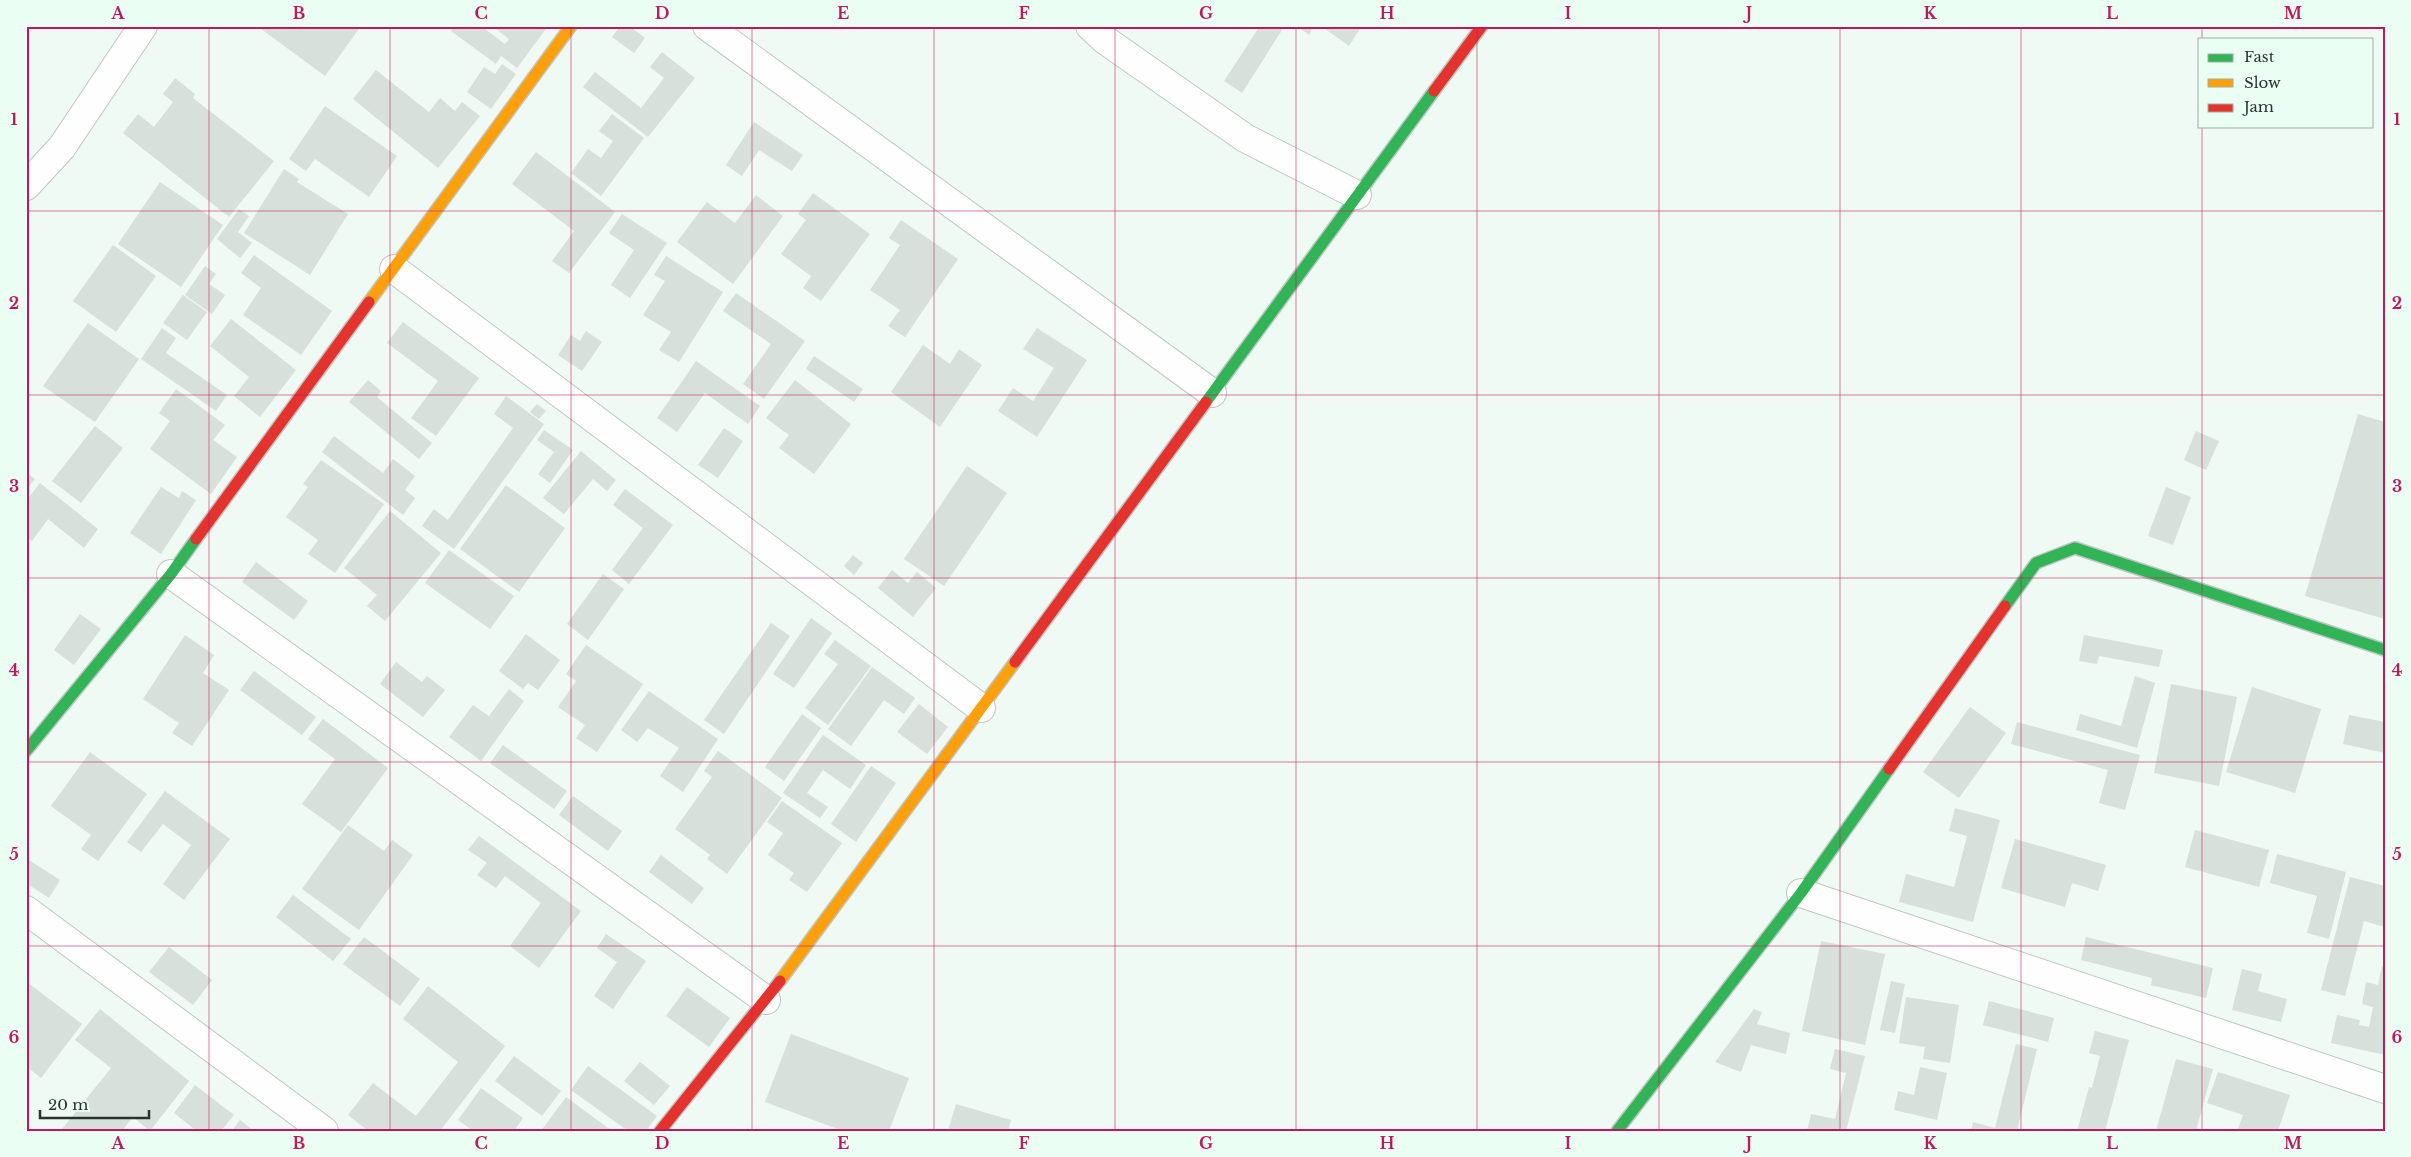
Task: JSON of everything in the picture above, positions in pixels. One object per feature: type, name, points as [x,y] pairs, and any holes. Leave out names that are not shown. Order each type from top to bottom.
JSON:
[{"type":"street","points":[[26,186],[62,147],[143,26]]},
{"type":"street","points":[[26,751],[171,574],[571,26]]},
{"type":"street","points":[[707,26],[1212,393]]},
{"type":"street","points":[[1090,26],[1105,40],[1245,138],[1357,195]]},
{"type":"street","points":[[660,1131],[766,1000],[1482,26]]},
{"type":"street","points":[[394,269],[981,708]]},
{"type":"street","points":[[1617,1131],[1801,893],[2036,563],[2075,548],[2385,650]]},
{"type":"street","points":[[171,574],[766,1000]]},
{"type":"street","points":[[1801,893],[2385,1089]]},
{"type":"street","points":[[26,910],[324,1131]]},
{"type":"building","points":[[257,26],[361,26],[325,76]]},
{"type":"building","points":[[454,26],[481,26],[505,44],[509,39],[492,26],[548,26],[517,68],[501,56],[496,64],[451,31]]},
{"type":"building","points":[[620,26],[629,26],[645,38],[634,53],[612,37]]},
{"type":"building","points":[[1260,26],[1277,26],[1282,30],[1242,93],[1224,81]]},
{"type":"building","points":[[1297,26],[1314,26],[1309,35]]},
{"type":"building","points":[[1321,26],[1362,26],[1349,46]]},
{"type":"building","points":[[662,52],[695,78],[648,137],[583,87],[595,72],[641,108],[664,78],[650,67]]},
{"type":"building","points":[[502,64],[516,74],[491,109],[467,92],[484,67],[495,74]]},
{"type":"building","points":[[376,70],[429,112],[440,98],[455,111],[462,102],[480,116],[438,168],[353,99]]},
{"type":"building","points":[[175,78],[195,94],[193,98],[274,161],[229,217],[123,133],[138,114],[154,127],[173,102],[163,94]]},
{"type":"building","points":[[325,106],[397,156],[369,197],[315,159],[306,171],[289,159]]},
{"type":"building","points":[[612,114],[644,138],[601,196],[571,173],[588,149],[601,158],[613,141],[599,131]]},
{"type":"building","points":[[754,122],[803,155],[792,171],[759,150],[742,176],[726,165]]},
{"type":"building","points":[[536,152],[615,212],[569,273],[552,261],[574,231],[512,184]]},
{"type":"building","points":[[284,169],[299,179],[297,182],[348,214],[310,275],[244,233]]},
{"type":"building","points":[[160,182],[223,225],[181,287],[118,244]]},
{"type":"building","points":[[813,193],[870,234],[821,301],[803,288],[811,276],[781,254],[806,220],[798,214]]},
{"type":"building","points":[[756,195],[783,216],[733,284],[677,242],[707,202],[735,223]]},
{"type":"building","points":[[239,209],[249,216],[238,232],[252,243],[240,258],[217,239]]},
{"type":"building","points":[[622,214],[667,243],[630,298],[611,285],[634,250],[609,233]]},
{"type":"building","points":[[901,220],[958,259],[905,337],[888,326],[900,310],[870,290],[900,245],[889,238]]},
{"type":"building","points":[[113,245],[156,276],[116,332],[73,301]]},
{"type":"building","points":[[254,255],[332,311],[301,355],[243,315],[261,288],[241,273]]},
{"type":"building","points":[[666,256],[723,292],[679,362],[659,350],[671,332],[643,315],[665,281],[654,275]]},
{"type":"building","points":[[205,266],[216,274],[209,284],[225,295],[212,314],[185,295]]},
{"type":"building","points":[[736,293],[805,341],[764,399],[743,384],[771,344],[723,311]]},
{"type":"building","points":[[183,295],[207,312],[187,340],[163,323]]},
{"type":"building","points":[[231,319],[296,370],[260,417],[234,396],[249,377],[210,346]]},
{"type":"building","points":[[403,322],[479,378],[436,436],[411,418],[438,381],[387,343]]},
{"type":"building","points":[[88,323],[139,359],[95,422],[43,386]]},
{"type":"building","points":[[162,328],[176,338],[166,353],[227,395],[216,411],[141,359]]},
{"type":"building","points":[[1037,328],[1087,360],[1037,437],[998,411],[1013,388],[1033,401],[1054,368],[1023,349]]},
{"type":"building","points":[[586,331],[602,342],[582,371],[558,355],[571,335],[580,341]]},
{"type":"building","points":[[923,345],[950,364],[959,349],[982,365],[940,427],[891,392]]},
{"type":"building","points":[[814,356],[863,389],[854,402],[806,369]]},
{"type":"building","points":[[696,361],[760,406],[748,424],[705,393],[677,432],[657,418]]},
{"type":"building","points":[[368,380],[381,391],[377,397],[432,443],[419,459],[349,402]]},
{"type":"building","points":[[795,380],[851,424],[814,474],[779,448],[789,435],[766,418]]},
{"type":"building","points":[[176,389],[225,425],[213,440],[237,457],[211,494],[150,449],[170,421],[159,413]]},
{"type":"building","points":[[506,396],[544,424],[454,549],[422,526],[434,509],[448,520],[513,428],[494,414]]},
{"type":"building","points":[[537,404],[546,411],[539,419],[530,412]]},
{"type":"building","points":[[2358,414],[2385,422],[2385,619],[2305,596]]},
{"type":"building","points":[[95,426],[123,448],[81,503],[52,481]]},
{"type":"building","points":[[724,428],[743,441],[718,478],[698,465]]},
{"type":"building","points":[[544,430],[573,450],[550,483],[538,474],[554,452],[537,440]]},
{"type":"building","points":[[2196,431],[2219,441],[2206,470],[2184,460]]},
{"type":"building","points":[[334,436],[383,473],[393,459],[415,476],[405,490],[415,498],[403,515],[322,452]]},
{"type":"building","points":[[581,451],[616,480],[607,491],[593,479],[564,514],[543,498]]},
{"type":"building","points":[[321,460],[384,504],[335,573],[308,554],[318,540],[286,517],[308,487],[303,484]]},
{"type":"building","points":[[967,466],[1007,493],[944,586],[904,559]]},
{"type":"building","points":[[26,472],[35,479],[26,490]]},
{"type":"building","points":[[40,483],[98,529],[84,548],[48,519],[32,541],[26,537],[26,501]]},
{"type":"building","points":[[506,485],[565,528],[519,592],[460,549]]},
{"type":"building","points":[[161,487],[179,498],[182,491],[196,500],[161,554],[130,533]]},
{"type":"building","points":[[2166,487],[2191,497],[2173,545],[2148,536]]},
{"type":"building","points":[[625,489],[673,525],[629,584],[612,570],[643,528],[613,505]]},
{"type":"building","points":[[390,511],[441,553],[385,621],[367,606],[377,595],[344,568]]},
{"type":"building","points":[[449,550],[514,596],[490,629],[425,583]]},
{"type":"building","points":[[853,555],[863,563],[854,575],[844,566]]},
{"type":"building","points":[[256,562],[308,601],[294,620],[242,582]]},
{"type":"building","points":[[892,570],[908,583],[917,572],[936,588],[913,617],[878,588]]},
{"type":"building","points":[[603,574],[624,589],[588,640],[567,624]]},
{"type":"building","points":[[80,614],[101,629],[74,665],[54,650]]},
{"type":"building","points":[[811,618],[832,633],[794,688],[773,674]]},
{"type":"building","points":[[771,623],[790,636],[724,734],[704,720]]},
{"type":"building","points":[[526,634],[560,660],[538,690],[528,683],[523,689],[499,671]]},
{"type":"building","points":[[185,635],[214,655],[203,673],[229,690],[192,746],[172,733],[179,723],[143,699]]},
{"type":"building","points":[[2084,635],[2163,650],[2159,667],[2099,656],[2097,664],[2079,661]]},
{"type":"building","points":[[835,640],[871,666],[828,725],[805,708],[838,664],[824,654]]},
{"type":"building","points":[[586,645],[643,684],[597,752],[576,738],[585,725],[558,707],[576,681],[566,674]]},
{"type":"building","points":[[396,662],[422,682],[427,676],[445,690],[423,717],[380,684]]},
{"type":"building","points":[[872,667],[915,698],[904,714],[884,700],[851,746],[828,729]]},
{"type":"building","points":[[254,671],[316,717],[302,735],[240,690]]},
{"type":"building","points":[[2135,676],[2155,683],[2137,748],[2076,730],[2080,714],[2121,726]]},
{"type":"building","points":[[2171,684],[2237,697],[2219,786],[2154,773]]},
{"type":"building","points":[[2252,687],[2321,709],[2295,793],[2226,772]]},
{"type":"building","points":[[509,689],[524,701],[481,761],[449,737],[473,705],[489,716]]},
{"type":"building","points":[[649,691],[718,739],[683,792],[660,776],[679,748],[648,728],[637,742],[621,730]]},
{"type":"building","points":[[919,704],[948,727],[927,754],[897,732]]},
{"type":"building","points":[[1970,707],[2006,733],[1959,798],[1923,772]]},
{"type":"building","points":[[802,714],[821,728],[784,781],[765,767]]},
{"type":"building","points":[[2349,715],[2385,722],[2385,753],[2343,744]]},
{"type":"building","points":[[323,719],[388,768],[341,832],[302,804],[335,759],[308,739]]},
{"type":"building","points":[[2017,722],[2140,755],[2125,810],[2099,803],[2108,770],[2011,744]]},
{"type":"building","points":[[823,735],[866,765],[850,789],[823,770],[807,793],[828,807],[820,818],[783,793]]},
{"type":"building","points":[[503,745],[567,791],[554,809],[490,763]]},
{"type":"building","points":[[718,751],[782,798],[727,874],[707,859],[710,855],[675,829],[712,777],[704,771]]},
{"type":"building","points":[[90,752],[147,794],[98,861],[81,849],[91,835],[51,806]]},
{"type":"building","points":[[871,766],[896,783],[856,842],[831,824]]},
{"type":"building","points":[[165,791],[230,839],[184,900],[163,884],[191,845],[163,824],[141,852],[127,842]]},
{"type":"building","points":[[573,796],[622,831],[608,851],[559,815]]},
{"type":"building","points":[[782,801],[842,843],[807,892],[789,880],[794,873],[768,855],[783,833],[767,822]]},
{"type":"building","points":[[1955,808],[2000,820],[1973,922],[1899,902],[1906,874],[1954,887],[1967,836],[1949,831]]},
{"type":"building","points":[[348,825],[384,851],[392,840],[413,855],[359,930],[302,889]]},
{"type":"building","points":[[2195,830],[2269,850],[2259,887],[2185,867]]},
{"type":"building","points":[[479,836],[581,911],[539,968],[510,946],[541,903],[505,876],[496,888],[477,875],[487,863],[468,850]]},
{"type":"building","points":[[2015,839],[2106,865],[2098,891],[2072,883],[2065,907],[2001,888]]},
{"type":"building","points":[[2277,854],[2346,872],[2329,939],[2307,933],[2317,896],[2270,883]]},
{"type":"building","points":[[661,855],[704,888],[692,904],[649,872]]},
{"type":"building","points":[[26,858],[60,880],[49,898],[26,883]]},
{"type":"building","points":[[2350,877],[2385,886],[2385,927],[2364,921],[2345,996],[2321,990]]},
{"type":"building","points":[[293,895],[351,939],[333,961],[276,917]]},
{"type":"building","points":[[606,934],[646,961],[613,1009],[594,996],[617,962],[597,948]]},
{"type":"building","points":[[364,937],[420,979],[400,1006],[343,964]]},
{"type":"building","points":[[2086,937],[2213,968],[2206,998],[2151,985],[2152,978],[2081,960]]},
{"type":"building","points":[[1821,941],[1885,954],[1865,1045],[1802,1031]]},
{"type":"building","points":[[169,947],[212,980],[193,1005],[149,972]]},
{"type":"building","points":[[2385,965],[2385,1055],[2331,1043],[2337,1015],[2360,1020],[2359,1025],[2369,1027],[2373,1007],[2362,1004],[2366,982],[2378,985],[2382,966]]},
{"type":"building","points":[[2242,969],[2262,974],[2258,991],[2287,999],[2281,1022],[2232,1010]]},
{"type":"building","points":[[1891,981],[1905,984],[1895,1033],[1880,1030]]},
{"type":"building","points":[[27,982],[82,1024],[41,1078],[26,1066]]},
{"type":"building","points":[[428,986],[505,1046],[440,1131],[368,1131],[348,1115],[373,1083],[416,1116],[458,1062],[403,1019]]},
{"type":"building","points":[[687,987],[730,1018],[709,1047],[666,1016]]},
{"type":"building","points":[[1906,997],[1959,1005],[1950,1063],[1923,1059],[1925,1047],[1899,1043]]},
{"type":"building","points":[[1989,1001],[2054,1018],[2048,1042],[1983,1025]]},
{"type":"building","points":[[100,1009],[189,1081],[150,1131],[133,1117],[122,1131],[65,1131],[62,1129],[111,1068],[75,1040]]},
{"type":"building","points":[[1754,1009],[1762,1012],[1757,1024],[1790,1033],[1786,1054],[1751,1045],[1741,1072],[1715,1062]]},
{"type":"building","points":[[2095,1031],[2129,1040],[2105,1131],[2077,1131],[2089,1087],[2092,1088],[2100,1056],[2089,1053]]},
{"type":"building","points":[[791,1034],[909,1078],[889,1131],[843,1131],[765,1102]]},
{"type":"building","points":[[2016,1044],[2037,1049],[2017,1131],[1971,1131],[1973,1122],[1995,1128]]},
{"type":"building","points":[[1835,1049],[1865,1056],[1846,1131],[1807,1131],[1811,1114],[1835,1119],[1846,1073],[1830,1069]]},
{"type":"building","points":[[514,1056],[561,1091],[542,1116],[495,1081]]},
{"type":"building","points":[[2176,1059],[2213,1069],[2196,1131],[2156,1131]]},
{"type":"building","points":[[640,1062],[670,1086],[654,1105],[624,1081]]},
{"type":"building","points":[[588,1066],[657,1116],[646,1131],[628,1131],[571,1090]]},
{"type":"building","points":[[1920,1067],[1947,1073],[1937,1120],[1894,1110],[1898,1091],[1914,1095]]},
{"type":"building","points":[[2218,1072],[2290,1095],[2278,1131],[2237,1131],[2243,1115],[2207,1103]]},
{"type":"building","points":[[195,1085],[234,1115],[221,1131],[191,1131],[193,1128],[174,1113]]},
{"type":"building","points":[[481,1088],[523,1118],[514,1131],[473,1131],[458,1120]]},
{"type":"building","points":[[566,1097],[612,1131],[541,1131]]},
{"type":"building","points":[[956,1104],[1011,1120],[1008,1131],[948,1131]]},
{"type":"building","points":[[240,1120],[254,1131],[232,1131]]},
{"type":"traffic: fast","points":[[1206,402],[1434,91]]},
{"type":"traffic: fast","points":[[26,751],[171,574],[196,539]]},
{"type":"traffic: fast","points":[[2005,606],[2036,563],[2075,548],[2385,650]]},
{"type":"traffic: fast","points":[[1617,1131],[1801,893],[1889,769]]},
{"type":"traffic: slow","points":[[369,302],[571,26]]},
{"type":"traffic: slow","points":[[780,981],[1015,662]]},
{"type":"traffic: jam","points":[[1434,91],[1482,26]]},
{"type":"traffic: jam","points":[[196,539],[369,302]]},
{"type":"traffic: jam","points":[[1015,662],[1206,402]]},
{"type":"traffic: jam","points":[[1889,769],[2005,606]]},
{"type":"traffic: jam","points":[[660,1131],[780,981]]}]
